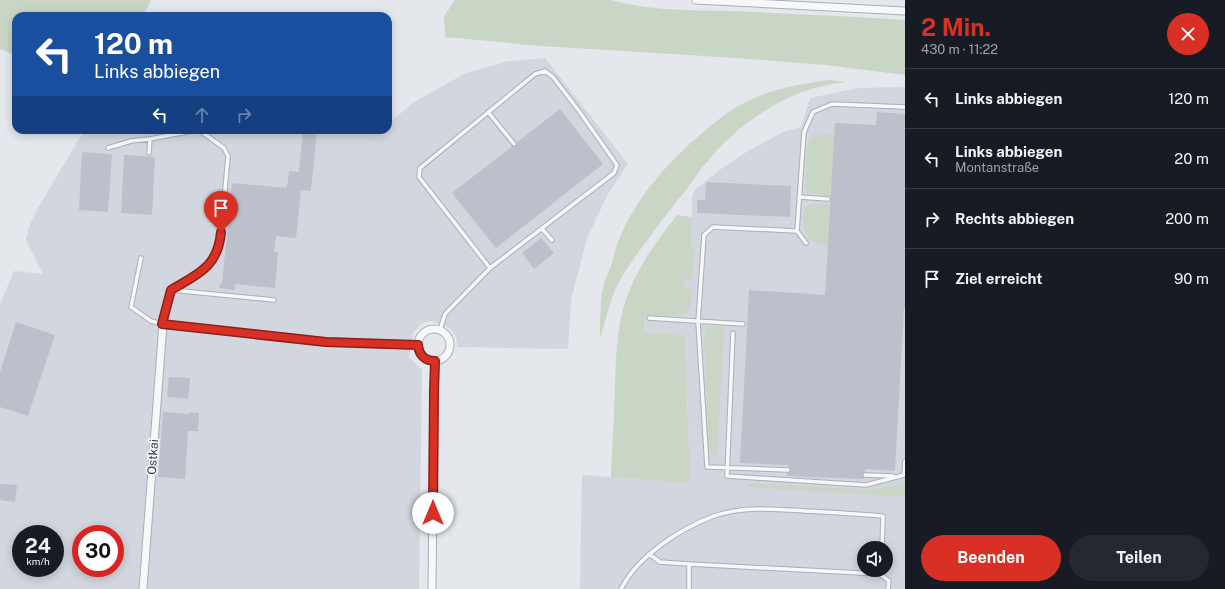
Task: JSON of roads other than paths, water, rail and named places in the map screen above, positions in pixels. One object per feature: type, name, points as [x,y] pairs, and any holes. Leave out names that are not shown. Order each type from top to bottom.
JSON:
[{"type":"street","points":[[696,0],[905,11]]},
{"type":"street","points":[[162,324],[326,342],[418,345]]},
{"type":"street","name":"Ostkai","points":[[143,589],[162,324]]},
{"type":"street","points":[[434,329],[440,330],[446,334],[449,339],[450,349],[446,357],[435,361],[430,361],[421,354],[418,345],[419,340],[424,332],[434,329]]},
{"type":"street","points":[[432,589],[435,361]]},
{"type":"lane","points":[[440,330],[445,314],[490,268],[614,173],[617,165],[553,77],[544,71],[535,74],[420,168],[419,177],[490,268]]},
{"type":"lane","points":[[806,242],[797,231],[804,132],[813,112],[832,104],[905,107]]},
{"type":"lane","points":[[488,112],[514,144]]},
{"type":"lane","points":[[108,148],[131,140],[150,139],[177,134]]},
{"type":"lane","points":[[141,258],[132,307],[151,321],[162,324],[171,290],[200,273],[214,258],[220,246],[228,156],[224,148],[204,134]]},
{"type":"lane","points":[[149,154],[150,139]]},
{"type":"lane","points":[[799,197],[828,200]]},
{"type":"lane","points":[[788,470],[707,467],[698,322],[704,235],[713,227],[797,231]]},
{"type":"lane","points":[[542,229],[552,240]]},
{"type":"lane","points":[[171,290],[274,300]]},
{"type":"lane","points":[[649,318],[743,324]]},
{"type":"lane","points":[[733,333],[727,476],[866,485],[904,475],[905,461]]},
{"type":"lane","points":[[864,475],[898,476]]},
{"type":"lane","points":[[621,589],[629,574],[649,554],[688,527],[715,516],[742,510],[765,509],[884,516],[882,541]]},
{"type":"lane","points":[[649,554],[660,562],[857,571]]},
{"type":"lane","points":[[689,564],[689,589]]},
{"type":"lane","points":[[884,577],[888,581],[888,589]]}]
